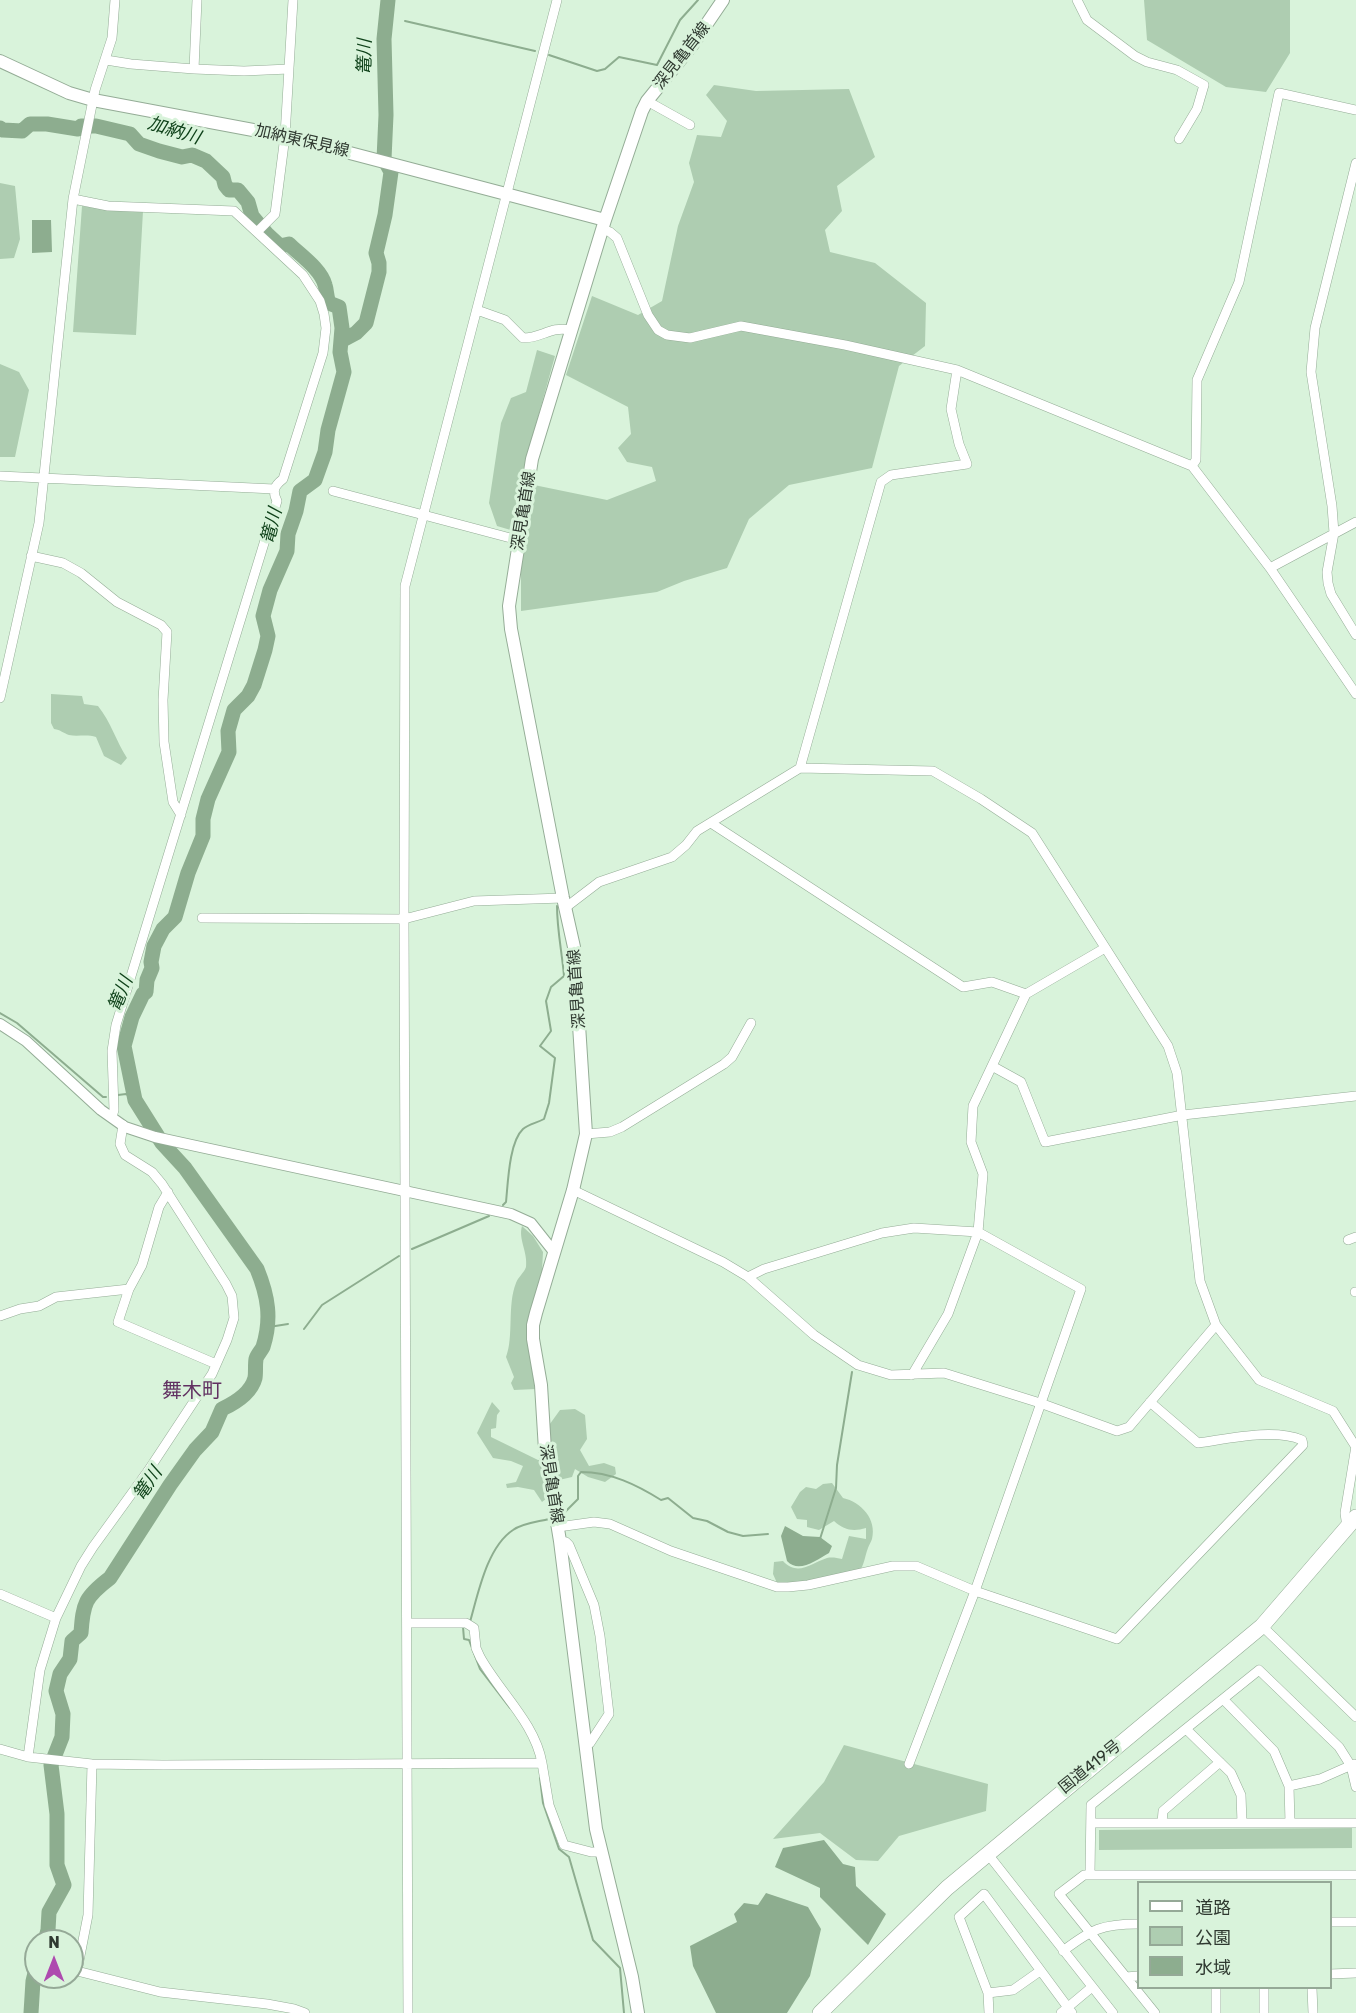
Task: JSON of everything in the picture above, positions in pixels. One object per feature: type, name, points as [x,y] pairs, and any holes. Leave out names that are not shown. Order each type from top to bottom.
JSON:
[{"type":"highway","name":"国道419号","points":[[820,2013],[942,1892],[1262,1626],[1352,1522]]},
{"type":"main road","name":"深見亀首線","points":[[638,2013],[632,1977],[600,1852],[560,1541],[544,1450],[543,1405],[533,1339],[536,1313],[573,1190],[586,1134],[574,947],[511,629],[509,606],[518,540],[535,449],[570,330],[642,111],[657,87],[693,44],[723,0]]},
{"type":"main road","name":"加納東保見線","points":[[0,62],[69,93],[93,100],[285,136],[507,194],[604,225]]},
{"type":"street","points":[[0,698],[39,523],[73,199],[93,100],[111,38],[115,0]]},
{"type":"street","points":[[194,69],[197,0]]},
{"type":"street","points":[[258,231],[274,216],[285,136],[293,0]]},
{"type":"street","points":[[408,2013],[405,586],[557,0]]},
{"type":"street","points":[[1077,0],[1087,20],[1135,57],[1177,70],[1204,85],[1197,109],[1179,139]]},
{"type":"street","points":[[106,60],[194,69],[244,71],[289,69]]},
{"type":"street","points":[[1192,466],[1196,460],[1197,380],[1239,282],[1279,93],[1356,110]]},
{"type":"street","points":[[647,101],[690,125]]},
{"type":"street","points":[[1356,163],[1315,328],[1311,372],[1332,506],[1334,533],[1327,572],[1331,594],[1356,635]]},
{"type":"street","points":[[73,199],[108,206],[234,211],[303,275],[320,301],[326,328],[323,353],[283,479],[276,484],[274,489],[273,493],[277,501],[116,1025],[112,1051],[114,1110],[111,1117]]},
{"type":"street","points":[[604,225],[617,238],[648,315],[658,330],[667,335],[690,338],[705,336],[729,327],[754,327],[957,370],[1192,466],[1270,568],[1356,694]]},
{"type":"street","points":[[477,310],[505,320],[524,338],[531,338],[557,327],[570,330]]},
{"type":"street","points":[[800,768],[881,482],[891,475],[967,464],[959,444],[951,409],[957,370]]},
{"type":"street","points":[[0,476],[274,489]]},
{"type":"street","points":[[333,491],[518,540]]},
{"type":"street","points":[[1270,568],[1356,522]]},
{"type":"street","points":[[31,556],[63,563],[81,573],[117,602],[161,625],[166,632],[164,741],[173,802],[181,815]]},
{"type":"street","points":[[202,918],[404,919],[474,901],[564,903],[599,882],[672,857],[697,831],[800,768],[933,771],[1032,833],[1167,1046],[1177,1073],[1183,1115],[1200,1281],[1216,1325],[1259,1380],[1333,1411],[1356,1447],[1345,1514],[1352,1522]]},
{"type":"street","points":[[711,823],[963,987],[992,982],[1026,994]]},
{"type":"street","points":[[912,1376],[948,1314],[978,1232],[983,1174],[971,1142],[973,1106],[1026,994],[1105,948]]},
{"type":"street","points":[[586,1134],[610,1132],[622,1127],[724,1065],[732,1057],[751,1023]]},
{"type":"street","points":[[0,1024],[26,1041],[101,1110],[124,1126],[155,1137],[524,1219],[539,1230],[555,1252]]},
{"type":"street","points":[[992,1066],[1021,1082],[1045,1142],[1183,1115],[1356,1096]]},
{"type":"street","points":[[28,1757],[40,1670],[57,1618],[81,1566],[148,1471],[212,1374],[231,1328],[234,1307],[232,1296],[168,1192],[152,1172],[125,1155],[120,1144],[124,1126]]},
{"type":"street","points":[[573,1190],[748,1276],[814,1335],[858,1365],[891,1375],[945,1373],[1118,1431],[1129,1427],[1216,1325]]},
{"type":"street","points":[[168,1192],[159,1207],[142,1265],[129,1288],[118,1322],[216,1364]]},
{"type":"street","points":[[748,1276],[882,1233],[914,1228],[978,1232],[1081,1289],[975,1591],[909,1764]]},
{"type":"street","points":[[0,1316],[20,1309],[39,1306],[56,1297],[129,1288]]},
{"type":"street","points":[[558,1527],[580,1522],[610,1524],[671,1551],[777,1587],[808,1584],[904,1565],[916,1566],[975,1591],[1117,1639],[1303,1445],[1302,1440],[1297,1438],[1277,1435],[1198,1443],[1150,1402]]},
{"type":"street","points":[[560,1541],[569,1545],[594,1605],[606,1679],[608,1718],[590,1743],[585,1746]]},
{"type":"street","points":[[0,1594],[57,1618]]},
{"type":"street","points":[[406,1623],[468,1624],[474,1628],[476,1648],[480,1657],[539,1747],[549,1805],[564,1845],[600,1852]]},
{"type":"street","points":[[1262,1626],[1356,1717]]},
{"type":"street","points":[[1090,1874],[1091,1805],[1259,1670],[1339,1747],[1353,1765],[1356,1787]]},
{"type":"street","points":[[1223,1699],[1274,1751],[1289,1786],[1290,1823]]},
{"type":"street","points":[[1186,1729],[1231,1773],[1240,1795],[1242,1823]]},
{"type":"street","points":[[0,1749],[28,1757],[90,1763],[542,1764]]},
{"type":"street","points":[[1162,1823],[1163,1811],[1220,1762]]},
{"type":"street","points":[[90,1763],[88,1915],[77,1971],[160,1992],[267,2004],[294,2008],[305,2013]]},
{"type":"street","points":[[1289,1786],[1320,1779],[1353,1765]]},
{"type":"street","points":[[1091,1823],[1356,1822]]},
{"type":"street","points":[[987,1853],[1113,2013]]},
{"type":"street","points":[[1155,2013],[1059,1894],[1084,1875],[1241,1879],[1356,1875]]},
{"type":"street","points":[[989,2013],[988,1993],[959,1917],[984,1894],[1067,2011],[1092,1987]]},
{"type":"street","points":[[1332,1922],[1356,1922]]},
{"type":"street","points":[[1063,1952],[1089,1932],[1113,1924],[1137,1924]]},
{"type":"street","points":[[988,1993],[1014,1990],[1040,1971]]},
{"type":"street","points":[[1332,1974],[1356,1973]]},
{"type":"street","points":[[1126,1977],[1137,1976]]},
{"type":"street","points":[[1216,1989],[1216,2013]]},
{"type":"street","points":[[1264,1989],[1264,2013]]},
{"type":"street","points":[[1312,1989],[1313,2013]]},
{"type":"green space","points":[[1144,0],[1290,0],[1290,53],[1266,92],[1226,87],[1147,40]]},
{"type":"green space","points":[[714,85],[756,91],[849,89],[875,157],[837,186],[842,211],[825,230],[830,252],[875,263],[926,303],[925,346],[899,366],[872,468],[789,485],[749,519],[727,568],[657,592],[521,611],[521,554],[531,515],[534,485],[607,500],[656,481],[652,467],[627,462],[618,448],[631,434],[628,407],[566,375],[592,296],[638,315],[662,301],[678,226],[694,182],[689,163],[697,135],[721,137],[727,121],[706,95]]},
{"type":"green space","points":[[0,183],[15,186],[20,239],[14,258],[0,259]]},
{"type":"green space","points":[[82,206],[143,211],[136,335],[73,332]]},
{"type":"green space","points":[[537,350],[555,356],[519,485],[514,531],[497,526],[489,503],[501,423],[511,398],[526,392]]},
{"type":"green space","points":[[0,364],[19,372],[29,390],[15,457],[0,457]]},
{"type":"green space","points":[[51,694],[82,696],[84,704],[98,706],[127,758],[121,765],[104,756],[96,737],[69,735],[54,729],[51,723]]},
{"type":"green space","points":[[522,1226],[533,1236],[543,1252],[542,1271],[529,1321],[536,1389],[514,1390],[511,1383],[514,1377],[506,1357],[510,1340],[513,1292],[526,1267],[521,1236]]},
{"type":"green space","points":[[492,1402],[500,1411],[497,1415],[496,1428],[491,1429],[491,1437],[538,1460],[548,1459],[547,1428],[560,1410],[575,1409],[585,1415],[587,1439],[580,1450],[589,1466],[604,1463],[615,1467],[616,1474],[605,1482],[588,1477],[575,1469],[572,1477],[559,1480],[553,1476],[542,1476],[547,1498],[542,1502],[534,1490],[518,1487],[507,1488],[506,1484],[516,1482],[523,1466],[493,1458],[477,1433]]},
{"type":"green space","points":[[832,1483],[843,1498],[856,1503],[870,1518],[872,1539],[861,1569],[804,1583],[777,1583],[773,1574],[774,1562],[783,1561],[789,1566],[799,1568],[827,1558],[842,1559],[849,1536],[866,1539],[866,1528],[849,1529],[834,1521],[819,1530],[807,1527],[807,1520],[797,1519],[791,1507],[800,1492],[806,1487],[816,1489],[823,1484]]},
{"type":"green space","points":[[844,1745],[988,1784],[986,1811],[899,1836],[878,1861],[856,1860],[820,1833],[773,1839],[824,1782]]},
{"type":"green space","points":[[1352,1828],[1352,1848],[1099,1850],[1099,1830]]},
{"type":"water","points":[[32,220],[51,220],[52,252],[32,253]]},
{"type":"water","points":[[785,1526],[803,1536],[820,1537],[832,1546],[829,1553],[802,1566],[792,1565],[787,1561],[781,1536]]},
{"type":"water","points":[[824,1840],[843,1864],[855,1867],[856,1886],[886,1914],[868,1945],[820,1897],[820,1888],[775,1867],[783,1848]]},
{"type":"water","points":[[766,1893],[808,1907],[821,1929],[810,1976],[787,2013],[716,2013],[693,1966],[690,1946],[737,1922],[734,1914],[744,1903],[758,1905]]},
{"type":"waterway","name":"篭川","points":[[341,341],[356,333],[366,323],[379,272],[376,253],[385,215],[391,172],[384,159],[386,115],[384,39],[388,0]]},
{"type":"waterway","points":[[549,55],[597,71],[605,69],[619,57],[657,65],[680,20],[698,0]]},
{"type":"waterway","name":"篭川","points":[[384,18],[392,18]]},
{"type":"waterway","points":[[405,21],[535,51]]},
{"type":"waterway","name":"篭川","points":[[0,128],[22,131],[30,124],[78,129],[81,126],[96,126],[130,134],[139,144],[159,151],[182,157],[192,155],[206,161],[223,177],[229,190],[238,190],[248,202],[252,216],[267,234],[280,246],[289,244],[310,263],[323,279],[329,303],[339,307],[342,328],[340,352],[344,372],[328,430],[325,452],[315,480],[300,491],[288,534],[287,551],[270,590],[263,616],[268,636],[254,685],[248,696],[234,710],[228,731],[229,752],[208,799],[203,819],[203,836],[188,873],[175,917],[163,929],[154,946],[146,992],[132,1017],[124,1046],[135,1100],[162,1143],[185,1168],[257,1269],[268,1308],[266,1337],[256,1359],[255,1378],[250,1388],[237,1401],[222,1409],[212,1432],[195,1450],[170,1485],[110,1578],[95,1590],[84,1607],[81,1633],[72,1641],[70,1659],[60,1674],[56,1691],[63,1714],[62,1737],[51,1765],[57,1814],[57,1865],[64,1885],[49,1912],[48,1929]]},
{"type":"waterway","points":[[503,1205],[506,1202],[512,1153],[518,1135],[525,1127],[544,1119],[549,1103],[555,1058],[540,1046],[551,1031],[546,1001],[551,987],[564,976],[557,906]]},
{"type":"waterway","points":[[0,1013],[17,1023],[103,1097],[106,1097]]},
{"type":"waterway","points":[[118,1095],[126,1094],[135,1100]]},
{"type":"waterway","points":[[412,1249],[489,1216]]},
{"type":"waterway","points":[[304,1329],[322,1305],[399,1256]]},
{"type":"waterway","points":[[269,1327],[288,1324]]},
{"type":"waterway","points":[[820,1539],[836,1488],[837,1465],[852,1372]]},
{"type":"waterway","points":[[562,1515],[578,1499],[578,1476],[581,1472],[603,1474],[623,1480],[661,1500],[668,1498],[693,1518],[707,1521],[728,1532],[743,1536],[768,1534]]},
{"type":"waterway","points":[[470,1622],[480,1585],[496,1548],[513,1530],[549,1519]]},
{"type":"waterway","points":[[463,1627],[464,1639],[469,1640],[480,1669],[510,1708]]},
{"type":"waterway","points":[[540,1778],[543,1803],[559,1849],[569,1857],[593,1940],[620,1968],[624,2013]]},
{"type":"waterway","name":"篭川","points":[[31,2013],[32,1989]]},
{"type":"district","name":"舞木町","points":[[192,1391]]},
{"type":"water label","name":"加納川","points":[[174,131]]}]
